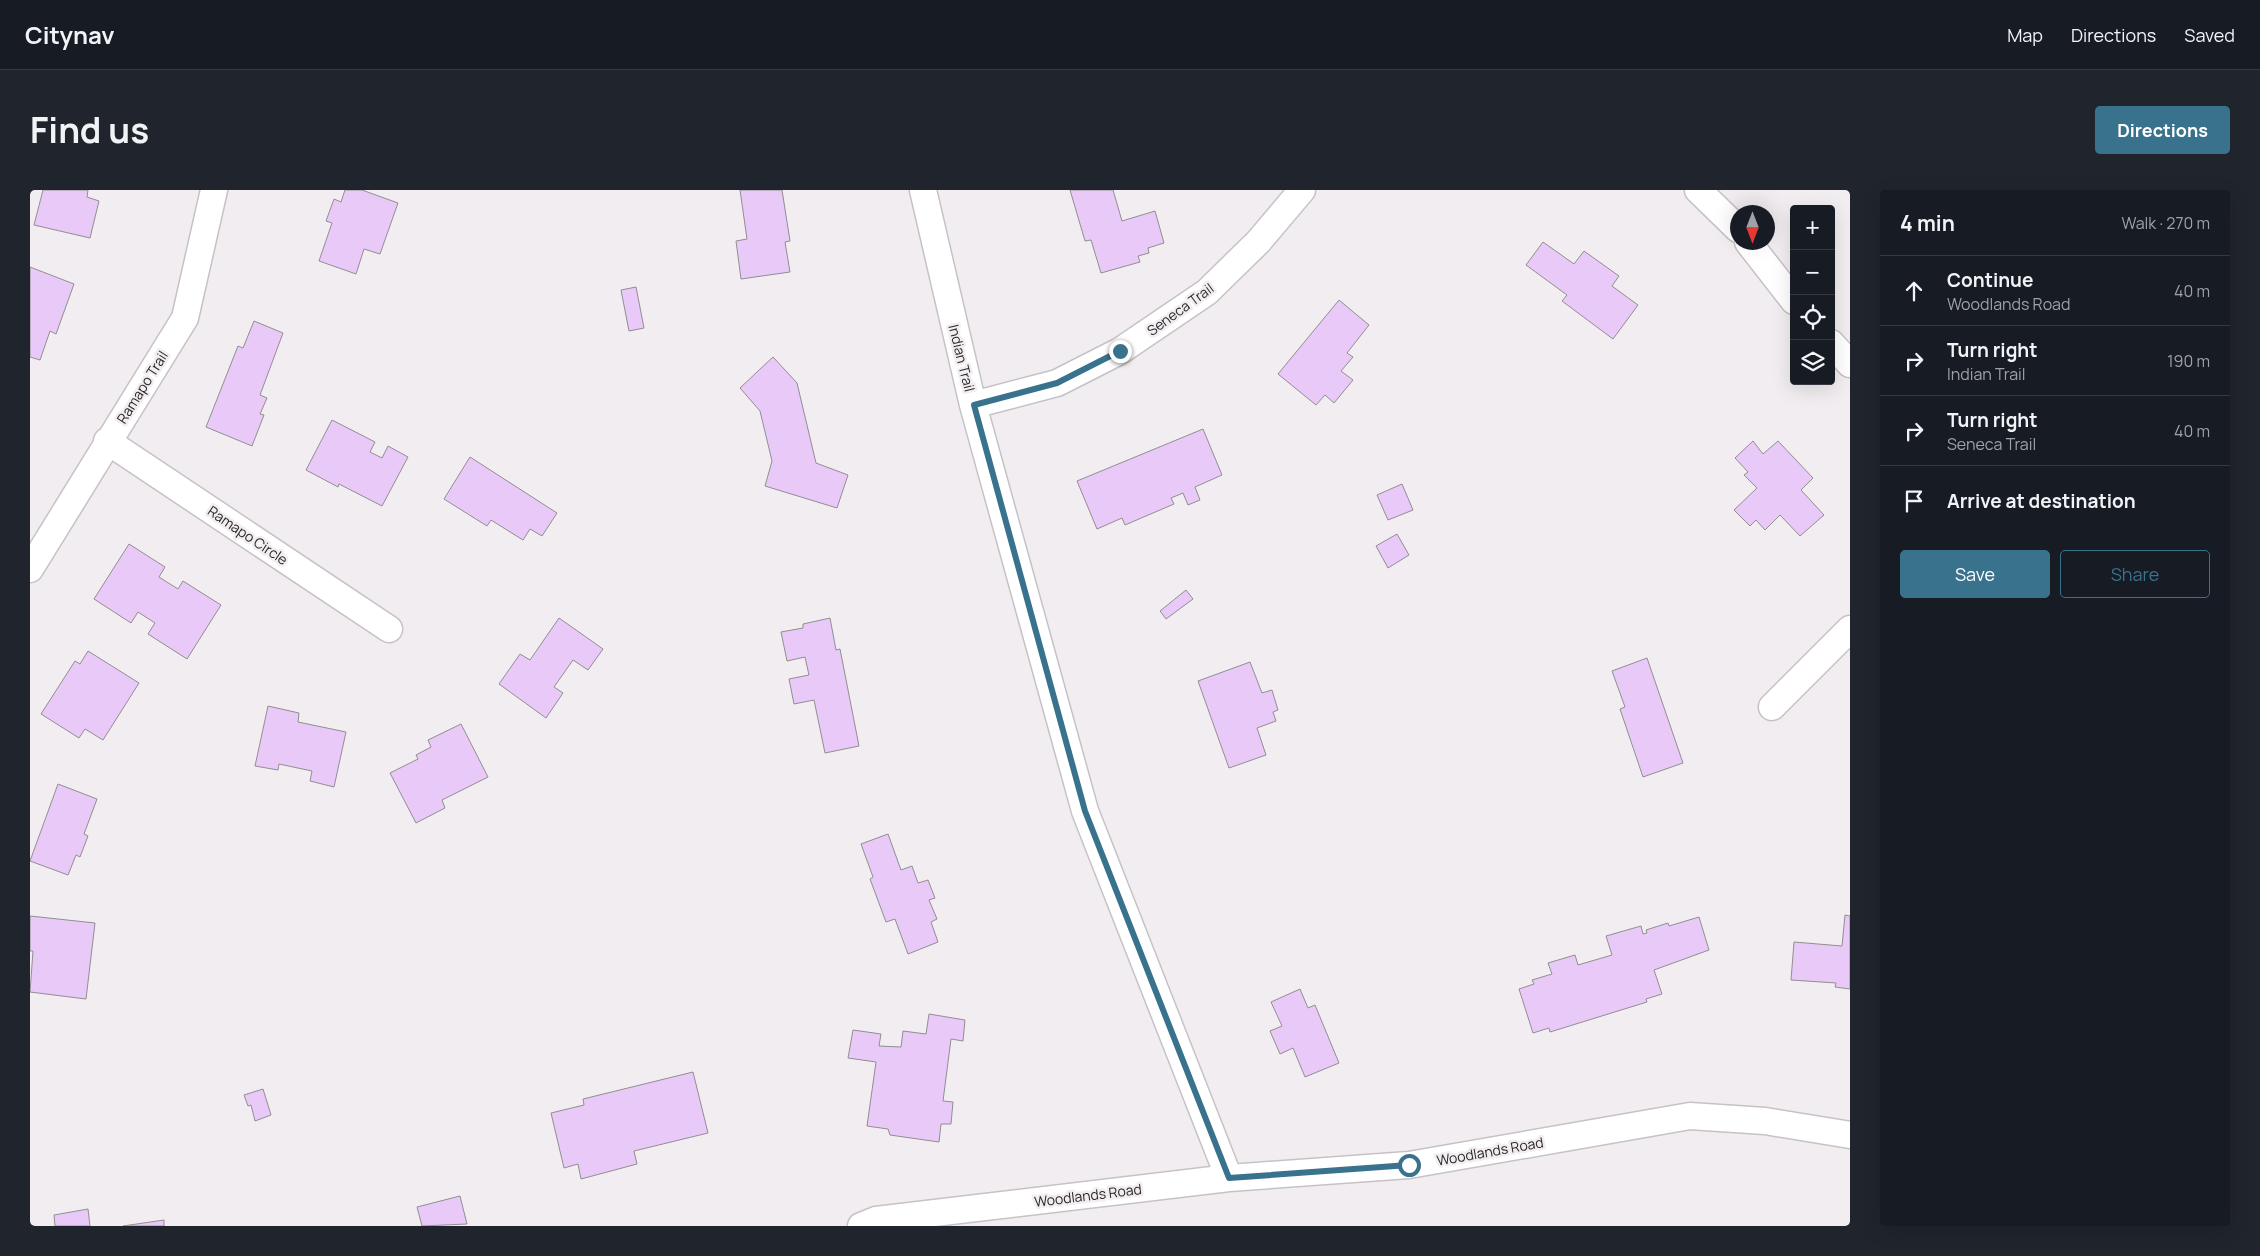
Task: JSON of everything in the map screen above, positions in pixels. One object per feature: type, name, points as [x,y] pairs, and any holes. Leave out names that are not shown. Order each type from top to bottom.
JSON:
[{"type":"street","name":"Ramapo Trail","points":[[30,569],[185,318],[214,190]]},
{"type":"street","name":"Indian Trail","points":[[923,190],[974,405],[1085,811],[1229,1178]]},
{"type":"street","name":"Seneca Trail","points":[[974,405],[1057,383],[1120,351],[1207,292],[1259,241],[1302,190]]},
{"type":"street","points":[[1698,190],[1730,221]]},
{"type":"street","points":[[1754,250],[1790,296]]},
{"type":"street","points":[[1835,347],[1850,364]]},
{"type":"street","name":"Ramapo Circle","points":[[107,442],[389,629]]},
{"type":"street","points":[[1772,707],[1850,629]]},
{"type":"street","name":"Woodlands Road","points":[[861,1226],[876,1220],[1229,1178],[1409,1165],[1690,1116],[1765,1121],[1850,1135]]},
{"type":"building","points":[[43,190],[88,190],[87,197],[99,201],[90,238],[34,225]]},
{"type":"building","points":[[345,190],[362,190],[398,203],[380,254],[364,249],[356,274],[319,261],[332,223],[326,221],[334,199],[341,202]]},
{"type":"building","points":[[740,190],[782,190],[790,241],[785,242],[790,272],[741,279],[736,241],[747,239]]},
{"type":"building","points":[[1070,190],[1113,190],[1122,221],[1155,211],[1164,243],[1148,248],[1149,253],[1138,256],[1140,262],[1101,273],[1091,240],[1085,241]]},
{"type":"building","points":[[1543,242],[1574,264],[1584,251],[1619,276],[1612,286],[1638,305],[1613,339],[1562,301],[1567,295],[1526,265]]},
{"type":"building","points":[[30,267],[74,284],[56,334],[50,331],[40,360],[30,357]]},
{"type":"building","points":[[636,287],[644,328],[629,331],[621,290]]},
{"type":"building","points":[[1339,300],[1369,325],[1347,353],[1353,357],[1341,371],[1353,380],[1334,403],[1325,395],[1316,405],[1278,374]]},
{"type":"building","points":[[254,321],[283,333],[260,395],[267,398],[260,414],[264,415],[252,446],[206,427],[238,346],[243,348]]},
{"type":"building","points":[[773,357],[797,383],[816,463],[848,475],[837,508],[765,486],[772,461],[760,411],[740,388]]},
{"type":"building","points":[[332,420],[375,442],[370,452],[382,458],[388,446],[408,457],[382,506],[339,484],[338,487],[306,470]]},
{"type":"building","points":[[1203,429],[1222,475],[1195,487],[1200,500],[1188,505],[1183,493],[1171,498],[1174,504],[1125,525],[1122,518],[1097,529],[1077,481]]},
{"type":"building","points":[[1753,441],[1763,454],[1778,441],[1813,478],[1801,490],[1824,515],[1800,536],[1780,515],[1765,530],[1756,520],[1750,526],[1734,510],[1757,488],[1744,475],[1748,472],[1735,458]]},
{"type":"building","points":[[470,457],[557,513],[542,536],[530,529],[523,540],[491,520],[487,526],[444,499]]},
{"type":"building","points":[[1402,484],[1413,510],[1388,520],[1377,495]]},
{"type":"building","points":[[1397,534],[1409,555],[1388,568],[1376,546]]},
{"type":"building","points":[[129,544],[165,567],[159,577],[178,589],[183,581],[221,605],[187,659],[148,634],[155,623],[138,612],[131,623],[94,599]]},
{"type":"building","points":[[1186,590],[1193,599],[1166,619],[1160,611]]},
{"type":"building","points":[[559,618],[603,649],[588,670],[573,660],[554,687],[563,693],[546,718],[499,684],[520,654],[530,660]]},
{"type":"building","points":[[830,618],[836,650],[840,649],[859,746],[825,753],[814,700],[794,704],[789,679],[809,675],[805,657],[787,661],[781,632],[803,628],[803,624]]},
{"type":"building","points":[[88,651],[139,683],[103,740],[85,729],[79,738],[41,714],[75,661],[80,664]]},
{"type":"building","points":[[1647,658],[1683,763],[1643,777],[1620,709],[1625,707],[1612,671]]},
{"type":"building","points":[[1250,662],[1262,693],[1272,690],[1278,710],[1273,712],[1276,721],[1257,728],[1266,755],[1229,768],[1198,681]]},
{"type":"building","points":[[268,706],[299,713],[298,722],[346,732],[334,787],[310,781],[312,771],[279,764],[278,770],[255,766]]},
{"type":"building","points":[[461,724],[488,777],[442,800],[445,808],[416,823],[390,773],[418,759],[416,755],[431,747],[428,740]]},
{"type":"building","points":[[58,784],[97,799],[84,834],[88,836],[80,857],[76,855],[68,875],[30,861]]},
{"type":"building","points":[[888,834],[901,870],[912,866],[918,883],[928,880],[935,898],[929,900],[937,919],[931,922],[938,942],[908,954],[895,919],[886,922],[870,879],[873,877],[861,844]]},
{"type":"building","points":[[1845,915],[1850,916],[1850,989],[1835,987],[1836,983],[1791,980],[1794,942],[1842,946]]},
{"type":"building","points":[[30,916],[95,923],[86,999],[30,992],[33,951],[30,951]]},
{"type":"building","points":[[1699,917],[1709,950],[1654,970],[1662,994],[1646,999],[1647,1002],[1550,1032],[1549,1028],[1533,1033],[1519,989],[1534,984],[1532,980],[1552,974],[1548,963],[1575,955],[1578,965],[1612,955],[1606,936],[1641,926],[1643,934],[1647,933],[1646,930],[1668,923],[1669,926]]},
{"type":"building","points":[[1300,989],[1308,1008],[1315,1005],[1339,1063],[1305,1077],[1293,1048],[1280,1054],[1270,1031],[1282,1026],[1271,1002]]},
{"type":"building","points":[[929,1014],[965,1020],[963,1041],[951,1039],[943,1101],[953,1102],[951,1124],[941,1124],[939,1142],[890,1135],[888,1129],[867,1126],[876,1062],[848,1058],[853,1030],[881,1034],[879,1046],[901,1047],[903,1031],[926,1034]]},
{"type":"building","points":[[693,1072],[708,1133],[634,1151],[637,1164],[581,1179],[578,1164],[564,1168],[551,1113],[584,1105],[583,1099]]},
{"type":"building","points":[[263,1089],[271,1115],[255,1121],[251,1105],[248,1106],[244,1095]]},
{"type":"building","points":[[460,1196],[467,1224],[422,1226],[417,1207]]},
{"type":"building","points":[[88,1209],[90,1226],[55,1226],[54,1215]]},
{"type":"building","points":[[164,1220],[164,1226],[123,1226]]},
{"type":"route","points":[[1120,351],[1057,383],[974,405],[1085,811],[1229,1178],[1409,1165]]}]
